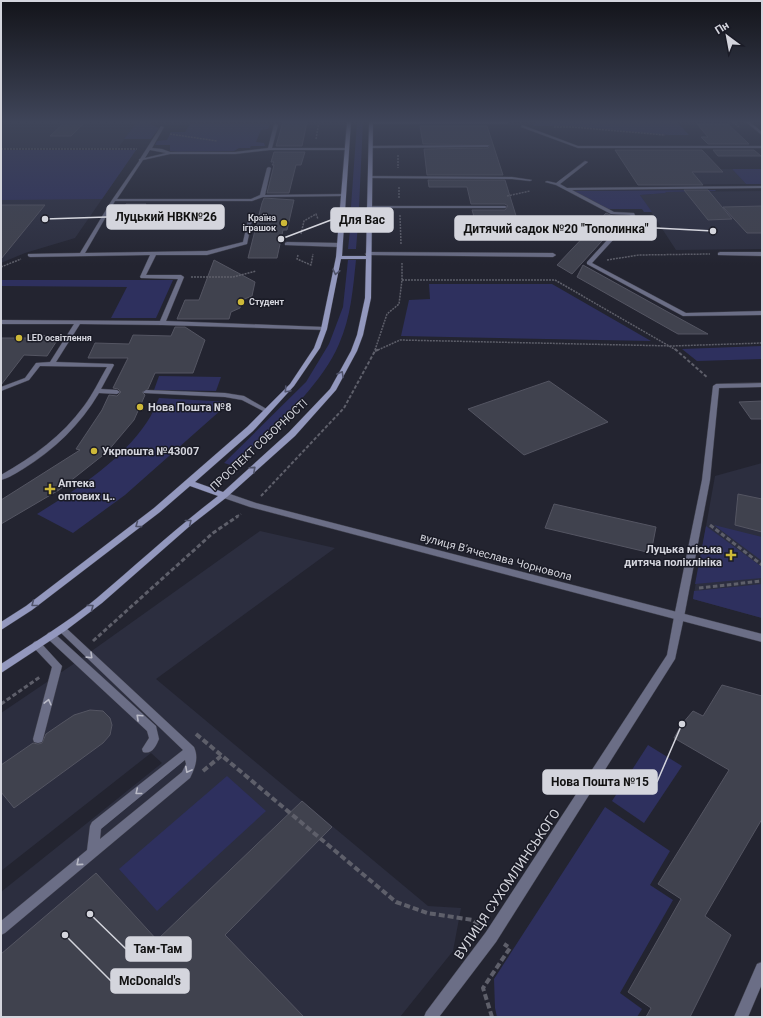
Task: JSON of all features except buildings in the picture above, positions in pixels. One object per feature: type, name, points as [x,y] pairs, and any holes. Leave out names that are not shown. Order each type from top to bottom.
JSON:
[{"type":"main road","name":"ПРОСПЕКТ СОБОРНОСТІ","points":[[1,626],[29,608],[190,483],[250,429],[292,385],[317,348],[324,329],[339,257],[345,170]]},
{"type":"main road","name":"ПРОСПЕКТ СОБОРНОСТІ","points":[[1,669],[62,629],[99,601],[188,523],[224,495],[292,434],[333,390],[354,351],[360,335],[368,298],[370,170]]},
{"type":"main road","points":[[339,257],[368,256]]},
{"type":"main road","points":[[190,483],[224,495]]},
{"type":"street","points":[[82,254],[134,170]]},
{"type":"street","points":[[262,196],[269,170]]},
{"type":"street","points":[[557,184],[576,170]]},
{"type":"street","points":[[370,177],[512,178],[530,180]]},
{"type":"street","points":[[547,182],[557,184],[613,213],[632,214],[638,227],[623,226],[589,263],[685,315],[762,313]]},
{"type":"street","points":[[565,188],[762,187]]},
{"type":"street","points":[[114,200],[252,200],[262,196],[342,195]]},
{"type":"street","points":[[369,206],[505,207]]},
{"type":"street","points":[[30,255],[207,252],[245,243],[251,216]]},
{"type":"street","points":[[287,244],[339,245]]},
{"type":"street","points":[[154,253],[143,277],[181,277],[162,323]]},
{"type":"street","points":[[720,254],[762,254]]},
{"type":"street","points":[[368,256],[553,255]]},
{"type":"street","points":[[1,322],[162,323],[324,329]]},
{"type":"street","points":[[52,364],[78,322]]},
{"type":"street","points":[[1,389],[27,379],[38,364],[111,364],[86,408],[60,438],[18,469],[1,478]]},
{"type":"street","points":[[716,386],[762,385]]},
{"type":"street","name":"ВУЛИЦЯ СУХОМЛИНСЬКОГО","points":[[431,1017],[491,937],[672,656],[710,445],[716,386]]},
{"type":"street","points":[[96,392],[117,392]]},
{"type":"street","points":[[146,392],[224,395],[244,398],[268,411]]},
{"type":"street","name":"вулиця Вʼячеслава Чорновола","points":[[224,495],[253,505],[762,638]]},
{"type":"street","points":[[1,929],[186,775],[191,764],[190,750],[62,629]]},
{"type":"street","points":[[51,636],[152,729],[154,739],[148,749]]},
{"type":"street","points":[[37,645],[57,666],[38,739]]},
{"type":"street","points":[[93,852],[96,826],[190,750]]},
{"type":"street","points":[[741,1017],[762,969]]},
{"type":"path","points":[[316,214],[318,219]]},
{"type":"path","points":[[589,263],[639,255],[720,254]]},
{"type":"path","points":[[1,267],[30,255]]},
{"type":"path","points":[[181,277],[233,277],[256,271]]},
{"type":"path","points":[[402,280],[555,280],[672,346],[716,386]]},
{"type":"path","points":[[375,351],[400,340],[672,346],[762,343]]},
{"type":"path","points":[[98,648],[92,642],[213,533],[253,505]]},
{"type":"path","points":[[698,516],[762,565]]},
{"type":"path","points":[[684,589],[762,581]]},
{"type":"path","points":[[192,730],[396,902],[427,913],[473,920],[491,937],[510,948],[483,988],[492,1017]]},
{"type":"shaded area","points":[[1,170],[122,170],[75,238],[25,253],[1,263]]},
{"type":"shaded area","points":[[1,170],[122,170],[102,199],[1,200]]},
{"type":"shaded area","points":[[354,170],[361,170],[359,207],[351,207]]},
{"type":"shaded area","points":[[628,170],[732,170],[746,184],[638,185]]},
{"type":"shaded area","points":[[732,170],[762,170],[762,184],[746,184]]},
{"type":"shaded area","points":[[573,191],[716,191],[665,192],[666,193],[640,195],[652,212],[644,212],[642,209],[608,209]]},
{"type":"shaded area","points":[[762,191],[762,249],[676,250],[640,195],[665,192]]},
{"type":"shaded area","points":[[352,211],[359,211],[356,249],[348,249]]},
{"type":"shaded area","points":[[348,260],[356,260],[351,302],[343,334],[330,361],[320,377],[307,393],[278,424],[234,466],[224,463],[306,382],[329,344],[343,307]]},
{"type":"shaded area","points":[[1,280],[173,280],[156,318],[111,318],[127,287],[1,286]]},
{"type":"shaded area","points":[[429,284],[552,284],[651,341],[401,336],[409,300],[430,299]]},
{"type":"shaded area","points":[[762,346],[762,359],[697,361],[682,349]]},
{"type":"shaded area","points":[[159,376],[221,377],[216,391],[154,390]]},
{"type":"shaded area","points":[[159,398],[230,402],[125,495],[73,533],[37,514],[97,474],[124,450],[147,422]]},
{"type":"shaded area","name":"Луцька міська дитяча поліклініка","points":[[762,463],[762,618],[693,599],[715,476]]},
{"type":"shaded area","points":[[714,525],[762,537],[762,561]]},
{"type":"shaded area","points":[[706,526],[762,567],[762,578],[695,584]]},
{"type":"shaded area","points":[[260,531],[335,548],[156,679],[428,906],[461,908],[453,951],[400,1017],[1,1017],[1,892],[162,763],[151,753],[1,871],[1,713],[72,665]]},
{"type":"shaded area","points":[[762,584],[762,618],[693,599],[694,591]]},
{"type":"shaded area","points":[[648,745],[682,766],[644,823],[612,801]]},
{"type":"shaded area","points":[[227,776],[266,811],[157,911],[119,869]]},
{"type":"shaded area","points":[[605,807],[670,851],[650,885],[673,900],[620,993],[642,1009],[637,1017],[497,1017],[495,1008],[494,979]]},
{"type":"place","name":"Луцький НВК№26","points":[[45,219]]},
{"type":"place","name":"Країна іграшок","points":[[284,223]]},
{"type":"place","name":"Дитячий садок №20 \"Тополинка\"","points":[[713,231]]},
{"type":"place","name":"Для Вас","points":[[281,239]]},
{"type":"place","name":"Студент","points":[[241,302]]},
{"type":"place","name":"LED освітлення","points":[[19,338]]},
{"type":"place","name":"Нова Пошта №8","points":[[140,407]]},
{"type":"place","name":"Укрпошта №43007","points":[[94,451]]},
{"type":"place","name":"Аптека оптових ц‥","points":[[50,489]]},
{"type":"place","name":"Луцька міська дитяча поліклініка","points":[[731,555]]},
{"type":"place","name":"Нова Пошта №15","points":[[682,724]]},
{"type":"place","name":"Там-Там","points":[[90,914]]},
{"type":"place","name":"McDonald's","points":[[65,935]]}]
